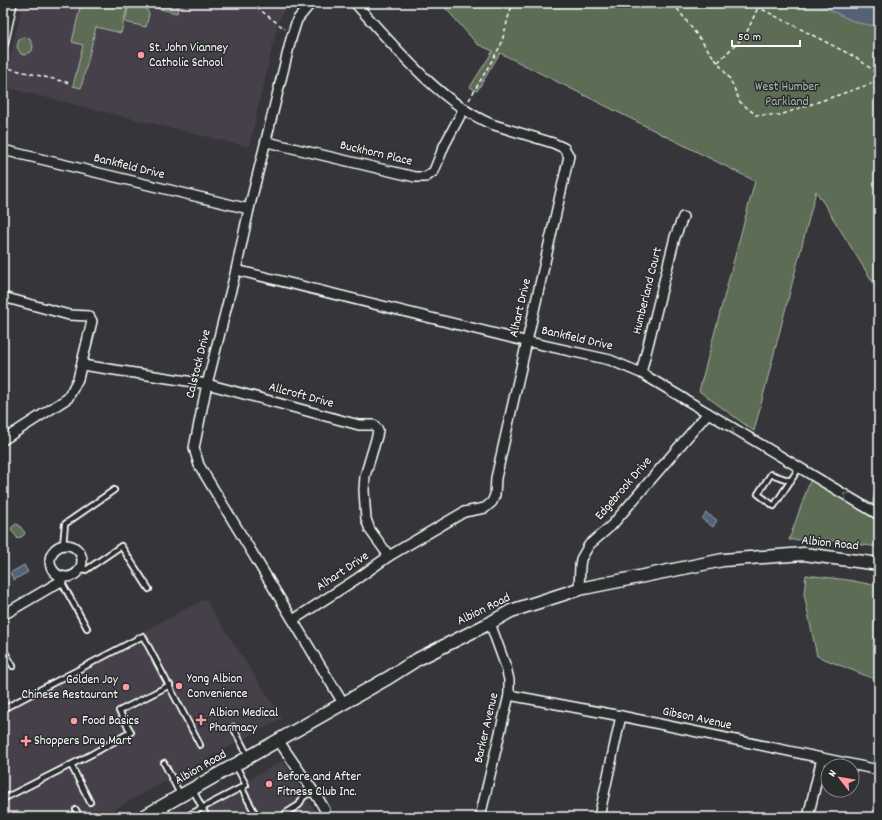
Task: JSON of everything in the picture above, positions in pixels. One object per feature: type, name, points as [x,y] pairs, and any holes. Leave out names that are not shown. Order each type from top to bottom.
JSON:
[{"type":"main road","name":"Albion Road","points":[[143,817],[388,678],[418,659],[511,611],[579,589],[723,560],[804,554],[879,564]]},
{"type":"street","points":[[3,44],[5,26],[12,3]]},
{"type":"street","name":"Calstock Drive","points":[[311,3],[297,20],[292,35],[207,384],[194,448],[199,465],[343,703]]},
{"type":"street","name":"Alhart Drive","points":[[293,620],[389,556],[464,512],[485,508],[492,502],[495,494],[496,478],[526,341],[569,156],[564,148],[553,143],[491,124],[464,108],[402,56],[355,3]]},
{"type":"street","name":"Buckhorn Place","points":[[267,142],[415,177],[426,177],[434,172],[444,146],[464,108]]},
{"type":"street","name":"Bankfield Drive","points":[[3,150],[249,209]]},
{"type":"street","name":"Humberland Court","points":[[641,373],[675,237],[683,216]]},
{"type":"street","name":"Bankfield Drive","points":[[236,270],[610,360],[641,373],[879,515]]},
{"type":"street","points":[[3,297],[69,315],[89,316],[92,321],[82,365],[75,387],[68,398],[3,440]]},
{"type":"street","name":"Allcroft Drive","points":[[82,365],[207,384],[340,420],[376,427],[378,430],[376,440],[365,476],[364,490],[366,519],[370,530],[389,556]]},
{"type":"street","name":"Edgebrook Drive","points":[[579,589],[580,566],[582,559],[590,545],[612,525],[708,413]]},
{"type":"street","points":[[3,615],[62,579],[74,575],[81,568],[82,557],[80,552],[76,548],[69,545],[63,545],[54,551],[50,560],[53,571],[62,579]]},
{"type":"street","name":"Barker Avenue","points":[[480,817],[509,695],[509,680],[506,666],[490,623]]},
{"type":"street","name":"Gibson Avenue","points":[[509,695],[621,716],[822,758]]},
{"type":"street","points":[[599,817],[621,716]]},
{"type":"street","points":[[278,740],[314,791],[325,810],[325,817]]},
{"type":"street","points":[[808,817],[820,766]]},
{"type":"street","name":"Gibson Avenue","points":[[860,766],[879,770]]},
{"type":"lane","points":[[791,481],[771,474],[758,494],[774,506],[791,481],[799,468]]},
{"type":"lane","points":[[63,545],[65,524],[114,490]]},
{"type":"lane","points":[[81,568],[86,570],[121,546],[149,589]]},
{"type":"lane","points":[[62,579],[87,628]]},
{"type":"lane","points":[[3,709],[143,636],[170,685],[200,745]]},
{"type":"lane","points":[[3,649],[13,666]]},
{"type":"lane","points":[[3,799],[131,732],[119,711],[170,685]]},
{"type":"lane","points":[[233,727],[249,757]]},
{"type":"lane","points":[[70,764],[90,802]]},
{"type":"lane","points":[[164,764],[181,796]]},
{"type":"lane","points":[[185,817],[246,785],[235,765]]},
{"type":"lane","points":[[241,787],[257,817]]},
{"type":"lane","points":[[192,789],[207,817]]},
{"type":"lane","points":[[286,813],[299,805],[303,797],[314,791]]},
{"type":"lane","points":[[163,806],[169,817]]},
{"type":"lane","points":[[76,810],[80,817]]},
{"type":"path","points":[[251,3],[292,35]]},
{"type":"path","points":[[471,95],[501,45],[510,11],[514,3]]},
{"type":"path","points":[[673,3],[730,79],[740,102],[756,115],[780,116],[879,81]]},
{"type":"path","points":[[750,3],[759,6],[776,17],[857,58],[879,75]]},
{"type":"path","points":[[718,62],[746,34],[760,3]]},
{"type":"path","points":[[3,67],[70,83]]},
{"type":"shaded area","name":"St. John Vianney Catholic School","points":[[23,3],[287,3],[278,22],[249,147],[3,87]]},
{"type":"shaded area","points":[[205,599],[282,718],[100,817],[3,817],[3,705]]},
{"type":"shaded area","points":[[283,761],[317,814],[309,817],[180,817]]},
{"type":"green space","points":[[81,3],[128,3],[121,33],[96,27],[81,88],[73,86],[83,45],[72,42]]},
{"type":"green space","points":[[134,3],[179,3],[177,13]]},
{"type":"green space","name":"West Humber Parkland","points":[[441,3],[879,3],[879,292],[816,191],[754,431],[699,391],[755,181],[500,53],[477,91],[470,87],[493,51],[477,44]]},
{"type":"green space","points":[[129,4],[146,8],[149,14],[146,27],[125,22]]},
{"type":"green space","points":[[24,37],[29,38],[33,45],[32,51],[25,55],[21,54],[17,47],[19,40]]},
{"type":"green space","points":[[879,474],[879,547],[820,539],[789,540],[811,478],[871,510]]},
{"type":"green space","points":[[16,524],[19,525],[25,533],[18,539],[11,530]]},
{"type":"green space","points":[[806,575],[848,580],[879,586],[879,681],[817,656],[804,594]]},
{"type":"water","points":[[817,3],[879,3],[879,24],[865,24],[848,19]]},
{"type":"water","points":[[706,513],[717,520],[713,527],[702,519]]},
{"type":"water","points":[[24,565],[28,572],[14,580],[10,573]]},
{"type":"place","name":"St. John Vianney Catholic School","points":[[141,55]]},
{"type":"place","name":"Yong Albion Convenience","points":[[179,686]]},
{"type":"place","name":"Golden Joy Chinese Restaurant","points":[[126,687]]},
{"type":"place","name":"Albion Medical Pharmacy","points":[[201,720]]},
{"type":"place","name":"Food Basics","points":[[74,721]]},
{"type":"place","name":"Shoppers Drug Mart","points":[[26,741]]},
{"type":"place","name":"Before and After Fitness Club Inc.","points":[[269,784]]}]
